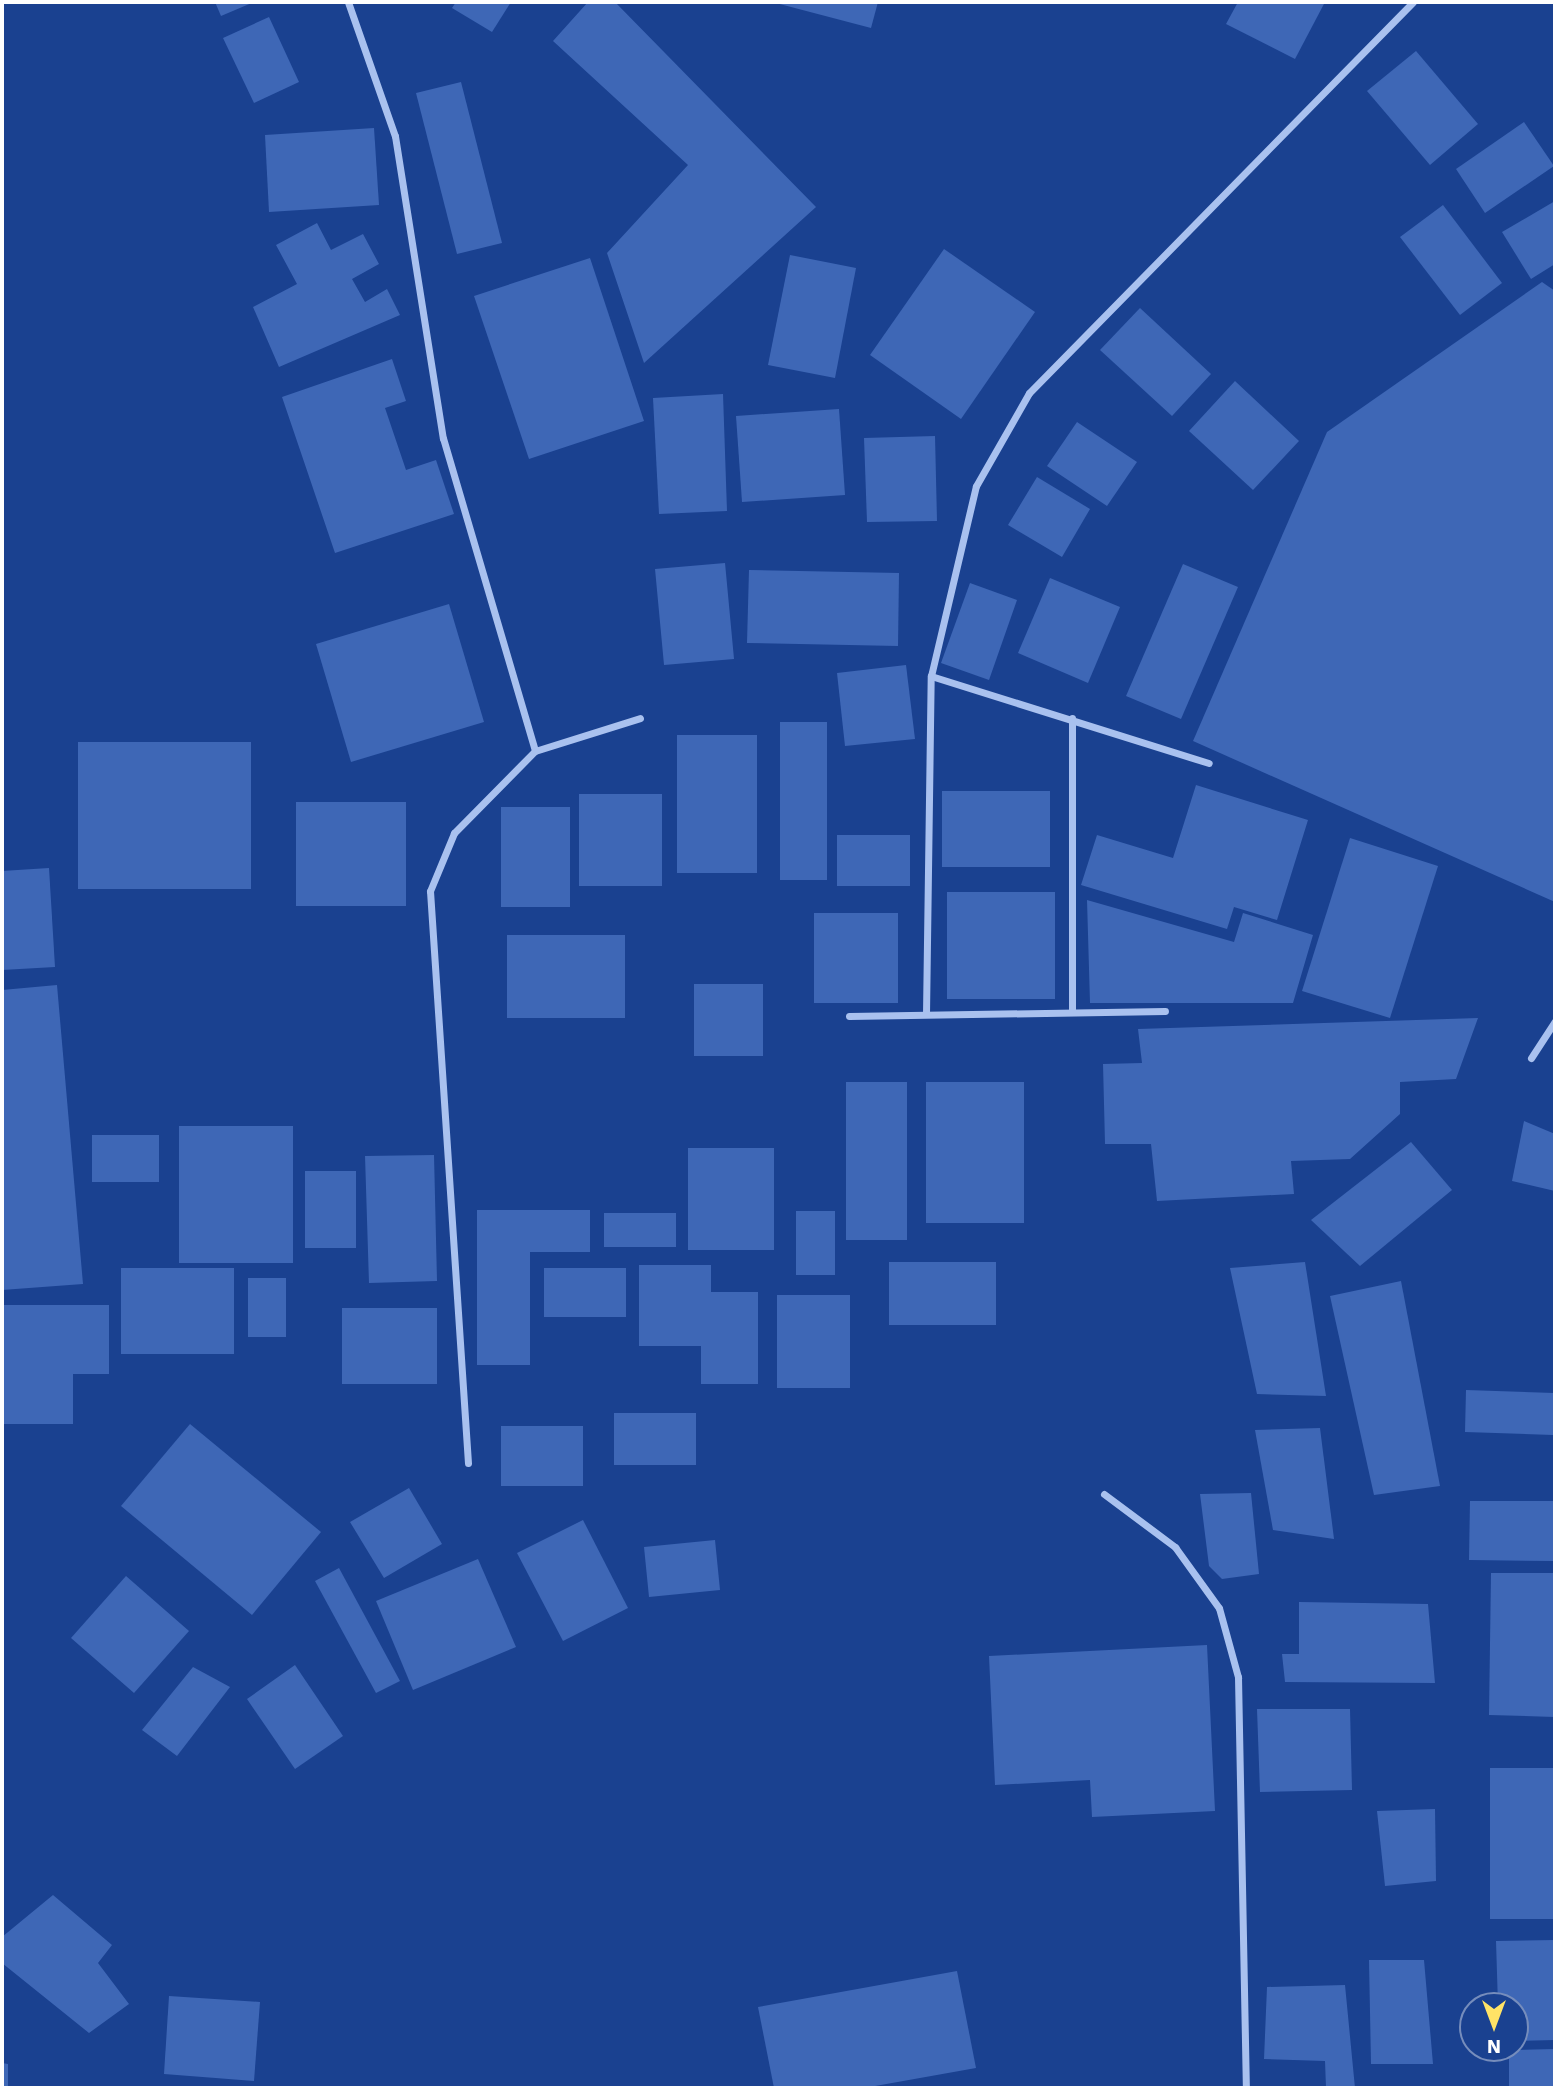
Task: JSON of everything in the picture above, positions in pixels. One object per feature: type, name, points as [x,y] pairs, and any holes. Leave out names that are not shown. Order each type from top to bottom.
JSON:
[{"type":"street","points":[[348,2],[395,136],[443,438],[535,751]]},
{"type":"street","points":[[926,1014],[931,676],[976,486],[1029,393],[1413,2]]},
{"type":"street","points":[[931,676],[1209,763]]},
{"type":"street","points":[[468,1464],[430,891],[454,833],[535,751],[640,718]]},
{"type":"street","points":[[1072,718],[1072,1011]]},
{"type":"street","points":[[849,1016],[1165,1011]]},
{"type":"street","points":[[1531,1058],[1555,1021]]},
{"type":"street","points":[[1104,1494],[1175,1546],[1219,1608],[1238,1677],[1246,2088]]},
{"type":"building","points":[[215,2],[254,2],[221,16]]},
{"type":"building","points":[[456,2],[511,2],[492,32],[452,8]]},
{"type":"building","points":[[588,2],[615,2],[816,207],[644,363],[607,253],[688,165],[553,41]]},
{"type":"building","points":[[772,2],[878,2],[871,28]]},
{"type":"building","points":[[1238,2],[1325,2],[1295,59],[1226,24]]},
{"type":"building","points":[[269,17],[299,82],[254,103],[223,38]]},
{"type":"building","points":[[1416,51],[1478,124],[1430,165],[1367,91]]},
{"type":"building","points":[[461,82],[502,243],[457,254],[416,93]]},
{"type":"building","points":[[1524,122],[1554,166],[1485,213],[1456,169]]},
{"type":"building","points":[[374,128],[379,205],[269,212],[265,135]]},
{"type":"building","points":[[1555,201],[1555,264],[1531,279],[1502,232]]},
{"type":"building","points":[[1443,205],[1502,283],[1460,315],[1400,237]]},
{"type":"building","points":[[317,223],[331,250],[363,234],[379,264],[352,279],[365,302],[387,289],[400,315],[279,367],[253,307],[297,284],[276,245]]},
{"type":"building","points":[[944,249],[1035,312],[961,419],[870,355]]},
{"type":"building","points":[[790,255],[856,268],[835,378],[768,365]]},
{"type":"building","points":[[590,258],[644,421],[529,459],[474,296]]},
{"type":"building","points":[[1542,282],[1555,291],[1555,902],[1193,741],[1327,432]]},
{"type":"building","points":[[1140,308],[1211,374],[1172,416],[1100,350]]},
{"type":"building","points":[[392,359],[406,401],[385,408],[406,470],[436,460],[454,514],[335,553],[282,397]]},
{"type":"building","points":[[1235,381],[1299,441],[1253,490],[1189,431]]},
{"type":"building","points":[[723,394],[727,511],[659,514],[653,398]]},
{"type":"building","points":[[839,409],[845,495],[742,502],[736,416]]},
{"type":"building","points":[[1077,422],[1137,462],[1107,506],[1047,466]]},
{"type":"building","points":[[935,436],[937,521],[867,522],[864,438]]},
{"type":"building","points":[[1037,477],[1090,509],[1062,557],[1008,525]]},
{"type":"building","points":[[725,563],[734,659],[664,665],[655,569]]},
{"type":"building","points":[[1183,564],[1238,587],[1181,719],[1126,696]]},
{"type":"building","points":[[749,570],[899,573],[898,646],[747,643]]},
{"type":"building","points":[[1050,578],[1120,607],[1088,683],[1018,653]]},
{"type":"building","points":[[970,583],[1017,600],[989,680],[941,663]]},
{"type":"building","points":[[449,604],[484,722],[351,762],[316,644]]},
{"type":"building","points":[[906,665],[915,739],[845,746],[837,673]]},
{"type":"building","points":[[780,722],[827,722],[827,880],[780,880]]},
{"type":"building","points":[[677,735],[757,735],[757,873],[677,873]]},
{"type":"building","points":[[78,742],[251,742],[251,889],[78,889]]},
{"type":"building","points":[[1196,785],[1308,820],[1277,920],[1234,907],[1227,929],[1081,885],[1097,835],[1173,858]]},
{"type":"building","points":[[942,791],[1050,791],[1050,867],[942,867]]},
{"type":"building","points":[[579,794],[662,794],[662,886],[579,886]]},
{"type":"building","points":[[296,802],[406,802],[406,906],[296,906]]},
{"type":"building","points":[[501,807],[570,807],[570,907],[501,907]]},
{"type":"building","points":[[837,835],[910,835],[910,886],[837,886]]},
{"type":"building","points":[[1350,838],[1438,866],[1390,1018],[1302,991]]},
{"type":"building","points":[[49,868],[55,967],[2,970],[2,871]]},
{"type":"building","points":[[947,892],[1055,892],[1055,999],[947,999]]},
{"type":"building","points":[[1087,900],[1234,942],[1243,913],[1313,935],[1293,1003],[1090,1003]]},
{"type":"building","points":[[814,913],[898,913],[898,1003],[814,1003]]},
{"type":"building","points":[[507,935],[625,935],[625,1018],[507,1018]]},
{"type":"building","points":[[694,984],[763,984],[763,1056],[694,1056]]},
{"type":"building","points":[[57,985],[83,1284],[2,1290],[2,990]]},
{"type":"building","points":[[1478,1018],[1456,1079],[1400,1082],[1400,1114],[1350,1159],[1291,1161],[1294,1194],[1157,1201],[1151,1144],[1105,1144],[1103,1064],[1142,1063],[1138,1029]]},
{"type":"building","points":[[846,1082],[907,1082],[907,1240],[846,1240]]},
{"type":"building","points":[[926,1082],[1024,1082],[1024,1223],[926,1223]]},
{"type":"building","points":[[1524,1121],[1555,1134],[1555,1191],[1512,1181]]},
{"type":"building","points":[[179,1126],[293,1126],[293,1263],[179,1263]]},
{"type":"building","points":[[92,1135],[159,1135],[159,1182],[92,1182]]},
{"type":"building","points":[[1411,1142],[1452,1190],[1360,1266],[1311,1220]]},
{"type":"building","points":[[688,1148],[774,1148],[774,1250],[688,1250]]},
{"type":"building","points":[[434,1155],[437,1281],[369,1283],[365,1156]]},
{"type":"building","points":[[305,1171],[356,1171],[356,1248],[305,1248]]},
{"type":"building","points":[[477,1210],[590,1210],[590,1252],[530,1252],[530,1365],[477,1365]]},
{"type":"building","points":[[796,1211],[835,1211],[835,1275],[796,1275]]},
{"type":"building","points":[[604,1213],[676,1213],[676,1247],[604,1247]]},
{"type":"building","points":[[889,1262],[996,1262],[996,1325],[889,1325]]},
{"type":"building","points":[[1305,1262],[1326,1396],[1257,1394],[1230,1268]]},
{"type":"building","points":[[639,1265],[711,1265],[711,1292],[758,1292],[758,1384],[701,1384],[701,1346],[639,1346]]},
{"type":"building","points":[[121,1268],[234,1268],[234,1354],[121,1354]]},
{"type":"building","points":[[544,1268],[626,1268],[626,1317],[544,1317]]},
{"type":"building","points":[[248,1278],[286,1278],[286,1337],[248,1337]]},
{"type":"building","points":[[1401,1281],[1440,1486],[1374,1495],[1330,1296]]},
{"type":"building","points":[[777,1295],[850,1295],[850,1388],[777,1388]]},
{"type":"building","points":[[2,1305],[109,1305],[109,1374],[73,1374],[73,1424],[3,1424]]},
{"type":"building","points":[[342,1308],[437,1308],[437,1384],[342,1384]]},
{"type":"building","points":[[1466,1390],[1554,1393],[1553,1435],[1465,1432]]},
{"type":"building","points":[[614,1413],[696,1413],[696,1465],[614,1465]]},
{"type":"building","points":[[190,1424],[321,1532],[252,1615],[121,1506]]},
{"type":"building","points":[[501,1426],[583,1426],[583,1486],[501,1486]]},
{"type":"building","points":[[1320,1428],[1334,1539],[1273,1530],[1255,1430]]},
{"type":"building","points":[[409,1488],[442,1544],[384,1578],[350,1522]]},
{"type":"building","points":[[1251,1493],[1259,1574],[1222,1579],[1209,1566],[1200,1494]]},
{"type":"building","points":[[1470,1501],[1555,1501],[1555,1561],[1469,1560]]},
{"type":"building","points":[[583,1520],[628,1608],[563,1641],[517,1553]]},
{"type":"building","points":[[715,1540],[720,1590],[649,1597],[644,1547]]},
{"type":"building","points":[[478,1559],[516,1647],[413,1690],[376,1601]]},
{"type":"building","points":[[339,1568],[400,1681],[376,1693],[315,1581]]},
{"type":"building","points":[[1491,1573],[1555,1573],[1555,1717],[1489,1715]]},
{"type":"building","points":[[126,1576],[189,1631],[134,1693],[71,1638]]},
{"type":"building","points":[[1299,1602],[1428,1604],[1435,1683],[1285,1682],[1282,1654],[1299,1654]]},
{"type":"building","points":[[1207,1645],[1215,1811],[1092,1817],[1090,1780],[995,1785],[989,1656]]},
{"type":"building","points":[[295,1665],[343,1736],[295,1769],[247,1699]]},
{"type":"building","points":[[193,1667],[230,1687],[177,1756],[142,1730]]},
{"type":"building","points":[[1257,1709],[1350,1709],[1352,1790],[1260,1792]]},
{"type":"building","points":[[1490,1768],[1554,1768],[1554,1919],[1490,1919]]},
{"type":"building","points":[[1435,1809],[1436,1881],[1385,1886],[1377,1811]]},
{"type":"building","points":[[53,1895],[112,1945],[98,1963],[129,2004],[89,2033],[2,1963],[2,1937]]},
{"type":"building","points":[[1555,1940],[1555,2040],[1529,2041],[1529,1992],[1498,1992],[1496,1941]]},
{"type":"building","points":[[1369,1960],[1424,1960],[1433,2064],[1371,2064]]},
{"type":"building","points":[[957,1971],[976,2068],[864,2088],[774,2088],[758,2007]]},
{"type":"building","points":[[1345,1985],[1355,2088],[1326,2088],[1325,2061],[1264,2059],[1267,1987]]},
{"type":"building","points":[[169,1996],[260,2002],[254,2081],[164,2074]]},
{"type":"building","points":[[1555,2049],[1555,2088],[1509,2088],[1509,2062],[1529,2062],[1529,2050]]},
{"type":"building","points":[[2,2063],[8,2064],[8,2088],[2,2088]]}]
